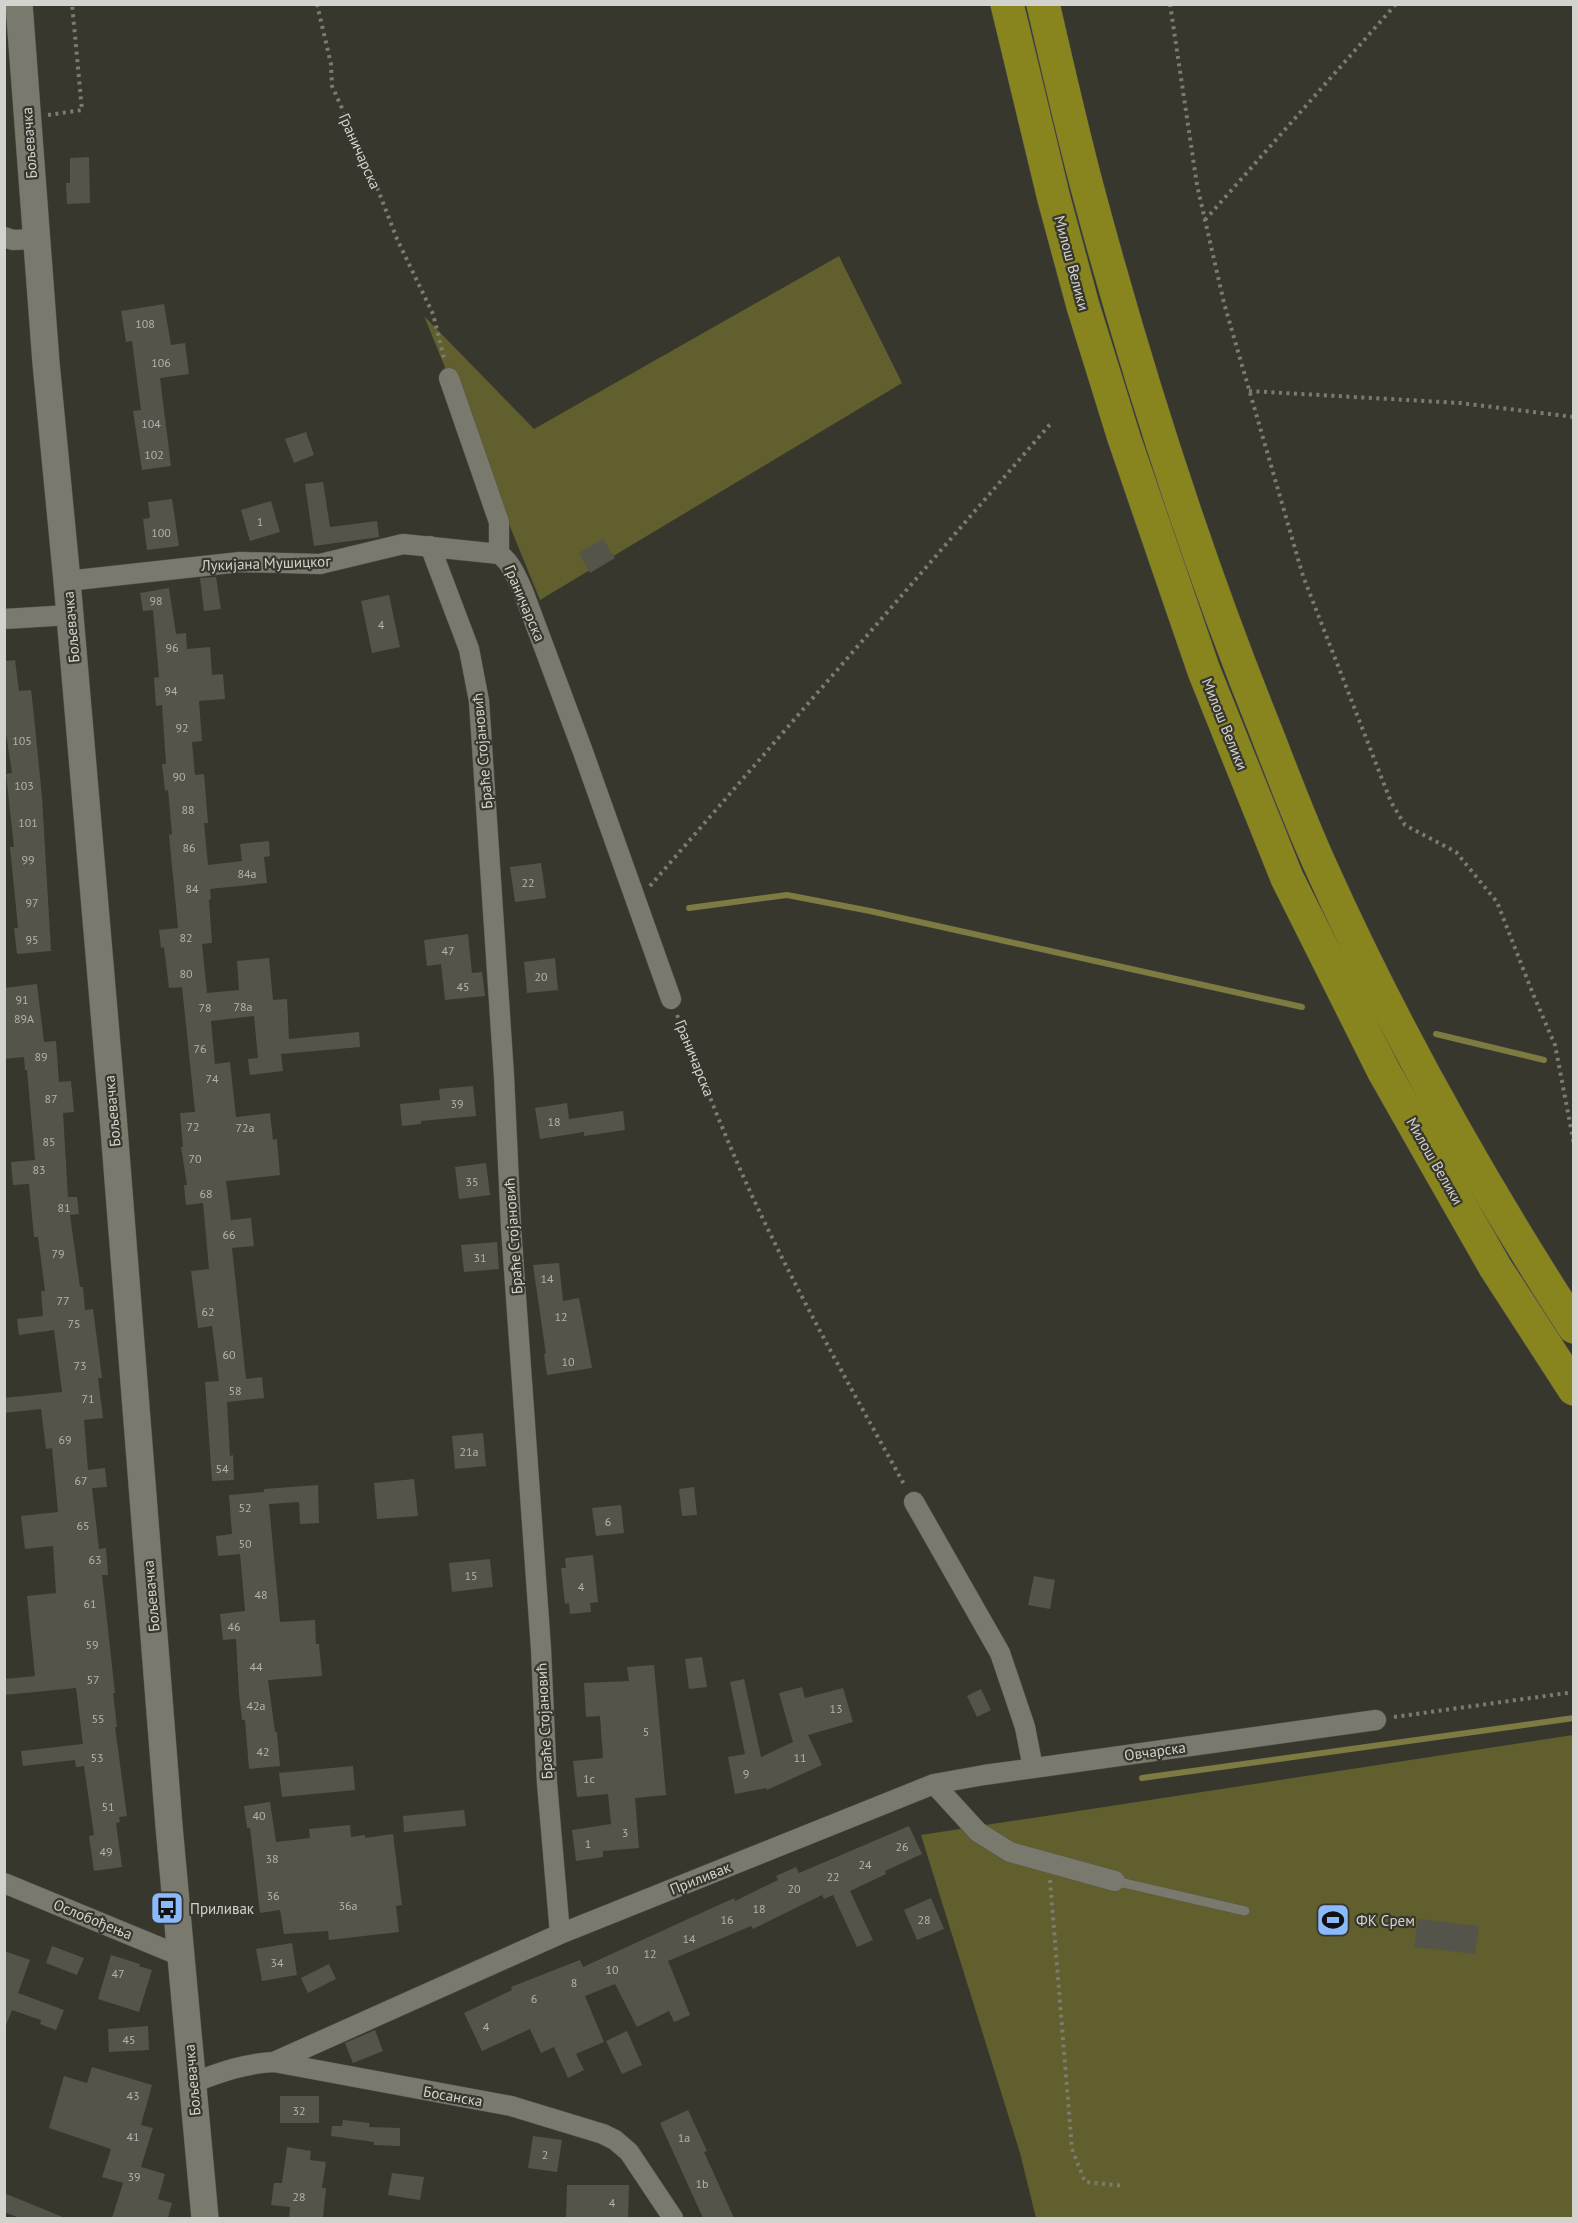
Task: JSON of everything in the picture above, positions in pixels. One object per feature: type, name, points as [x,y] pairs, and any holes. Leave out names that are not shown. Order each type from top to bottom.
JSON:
[{"type":"highway","name":"Милош Велики","points":[[1007,4],[1077,285],[1124,438],[1204,671],[1283,867],[1342,990],[1427,1148],[1495,1267],[1574,1389]]},
{"type":"highway","points":[[1044,4],[1088,190],[1157,428],[1236,658],[1320,864],[1367,966],[1409,1048],[1525,1251],[1574,1328]]},
{"type":"main road","name":"Бољевачка","points":[[19,4],[36,239],[70,615],[181,1956],[205,2218]]},
{"type":"street","points":[[4,237],[13,240],[36,239]]},
{"type":"street","name":"Граничарска","points":[[449,378],[499,522],[499,554],[505,558],[523,591],[582,748],[671,999]]},
{"type":"street","name":"Лукијана Мушицког","points":[[67,581],[240,562],[320,564],[403,544],[499,554]]},
{"type":"street","name":"Браће Стојановић","points":[[430,546],[469,649],[479,701],[504,1076],[511,1227],[541,1649],[547,1783],[560,1934]]},
{"type":"street","points":[[4,619],[70,615]]},
{"type":"street","points":[[914,1502],[1000,1653],[1025,1727],[1034,1768]]},
{"type":"street","name":"Овчарска","points":[[934,1784],[1376,1720]]},
{"type":"street","points":[[934,1784],[978,1832],[1010,1852],[1115,1881]]},
{"type":"street","name":"Приливак","points":[[274,2062],[560,1934],[934,1784]]},
{"type":"street","name":"Ослобођења","points":[[4,1883],[181,1956]]},
{"type":"street","name":"Босанска","points":[[192,2083],[256,2062],[274,2062],[511,2106],[603,2134],[615,2140],[629,2152],[673,2218]]},
{"type":"lane","points":[[1115,1881],[1245,1911]]},
{"type":"path","points":[[28,118],[82,110],[72,4]]},
{"type":"path","name":"Граничарска","points":[[317,4],[331,64],[332,86],[373,177],[397,238],[433,314],[449,378]]},
{"type":"path","points":[[1170,4],[1197,185],[1224,303],[1303,576],[1391,802],[1405,825],[1456,852],[1497,902],[1555,1045],[1574,1144]]},
{"type":"path","points":[[1205,220],[1396,4]]},
{"type":"path","points":[[1249,391],[1460,403],[1574,417]]},
{"type":"path","points":[[636,903],[1052,422]]},
{"type":"path","name":"Граничарска","points":[[671,999],[754,1200],[817,1325],[914,1502]]},
{"type":"path","points":[[1376,1720],[1574,1692]]},
{"type":"path","points":[[1049,1863],[1072,2149],[1085,2182],[1124,2187]]},
{"type":"shaded area","points":[[839,256],[902,383],[540,600],[424,316],[534,429]]},
{"type":"shaded area","points":[[1573,1735],[1573,2218],[1036,2218],[1020,2153],[921,1835]]},
{"type":"building","points":[[89,157],[90,203],[67,204],[66,183],[70,183],[70,158]]},
{"type":"building","points":[[164,304],[171,345],[185,343],[189,374],[160,378],[171,466],[142,470],[133,411],[141,410],[132,341],[126,342],[121,311]]},
{"type":"building","points":[[306,432],[314,455],[294,463],[285,439]]},
{"type":"building","points":[[323,482],[330,527],[377,521],[379,537],[314,546],[305,484]]},
{"type":"building","points":[[172,499],[179,546],[147,550],[143,519],[150,518],[148,502]]},
{"type":"building","points":[[271,501],[280,532],[250,541],[241,510]]},
{"type":"building","points":[[603,539],[615,558],[590,573],[579,553]]},
{"type":"building","points":[[216,577],[221,609],[204,611],[200,578]]},
{"type":"building","points":[[169,588],[176,634],[186,633],[187,649],[210,647],[212,675],[223,674],[225,699],[199,701],[202,741],[192,742],[195,775],[204,774],[208,823],[204,823],[208,865],[242,861],[240,844],[269,841],[270,856],[264,857],[267,883],[210,889],[212,943],[202,944],[207,993],[239,990],[237,961],[269,958],[273,1000],[287,999],[289,1039],[359,1032],[360,1047],[281,1054],[283,1071],[250,1075],[248,1059],[258,1058],[254,1016],[211,1021],[215,1064],[230,1062],[236,1117],[270,1113],[273,1140],[277,1139],[280,1175],[226,1181],[231,1220],[251,1218],[254,1246],[232,1248],[246,1379],[262,1377],[264,1398],[227,1402],[230,1456],[233,1455],[234,1480],[212,1481],[205,1382],[219,1381],[212,1326],[198,1328],[191,1271],[209,1269],[203,1203],[186,1205],[184,1185],[187,1185],[181,1147],[183,1147],[180,1113],[195,1112],[182,987],[169,988],[164,947],[161,948],[159,930],[178,928],[169,835],[172,834],[168,790],[165,791],[162,764],[166,764],[162,705],[156,706],[154,678],[159,677],[153,610],[143,611],[140,593]]},
{"type":"building","points":[[389,595],[400,647],[372,653],[361,601]]},
{"type":"building","points":[[15,660],[19,691],[31,690],[42,797],[51,951],[17,954],[14,928],[18,928],[10,847],[14,847],[6,774],[12,773],[4,720],[4,661]]},
{"type":"building","points":[[541,863],[546,898],[515,902],[510,867]]},
{"type":"building","points":[[468,934],[472,973],[482,972],[485,996],[445,1000],[441,964],[427,966],[424,940]]},
{"type":"building","points":[[555,958],[558,990],[527,993],[524,962]]},
{"type":"building","points":[[37,984],[44,1042],[56,1041],[59,1082],[71,1081],[74,1112],[63,1113],[68,1197],[77,1197],[79,1214],[70,1215],[85,1310],[93,1309],[102,1378],[98,1378],[103,1418],[84,1420],[88,1470],[105,1468],[107,1487],[92,1488],[99,1549],[106,1548],[108,1575],[102,1575],[115,1693],[113,1693],[117,1727],[115,1727],[127,1816],[119,1817],[120,1822],[116,1823],[122,1867],[94,1871],[89,1836],[94,1835],[84,1766],[76,1767],[75,1760],[23,1766],[21,1751],[83,1744],[76,1688],[4,1695],[4,1679],[35,1676],[27,1596],[56,1593],[53,1546],[25,1549],[21,1516],[58,1512],[52,1448],[46,1449],[41,1409],[4,1413],[4,1398],[62,1392],[54,1330],[19,1335],[17,1319],[43,1316],[41,1291],[45,1291],[38,1237],[34,1237],[29,1184],[13,1185],[11,1162],[35,1160],[24,1057],[4,1059],[4,988]]},
{"type":"building","points":[[473,1086],[476,1116],[421,1121],[421,1124],[402,1126],[400,1104],[440,1100],[439,1089]]},
{"type":"building","points":[[567,1103],[569,1119],[623,1111],[625,1130],[584,1136],[584,1132],[540,1139],[535,1108]]},
{"type":"building","points":[[486,1163],[490,1195],[459,1199],[455,1167]]},
{"type":"building","points":[[497,1242],[499,1269],[464,1272],[461,1245]]},
{"type":"building","points":[[559,1263],[563,1301],[579,1298],[592,1368],[547,1375],[533,1265]]},
{"type":"building","points":[[483,1433],[486,1466],[455,1469],[452,1436]]},
{"type":"building","points":[[414,1479],[418,1516],[377,1519],[374,1483]]},
{"type":"building","points":[[318,1485],[319,1523],[300,1524],[299,1502],[269,1504],[280,1622],[315,1620],[316,1644],[319,1644],[322,1676],[268,1680],[280,1766],[249,1769],[245,1720],[242,1720],[239,1694],[236,1639],[223,1640],[220,1614],[245,1611],[240,1554],[218,1556],[216,1536],[232,1534],[229,1495],[264,1492],[264,1489]]},
{"type":"building","points":[[694,1487],[697,1515],[682,1516],[679,1489]]},
{"type":"building","points":[[621,1505],[624,1533],[596,1536],[592,1508]]},
{"type":"building","points":[[593,1555],[598,1602],[590,1603],[591,1612],[570,1614],[569,1603],[565,1604],[561,1568],[566,1568],[565,1558]]},
{"type":"building","points":[[490,1559],[493,1587],[452,1592],[449,1563]]},
{"type":"building","points":[[1034,1576],[1055,1580],[1050,1609],[1028,1605]]},
{"type":"building","points":[[702,1657],[707,1687],[689,1689],[685,1659]]},
{"type":"building","points":[[654,1665],[666,1795],[635,1798],[639,1848],[603,1851],[603,1857],[576,1861],[572,1830],[611,1824],[608,1794],[577,1797],[573,1761],[603,1758],[600,1716],[586,1717],[584,1683],[629,1681],[627,1667]]},
{"type":"building","points":[[744,1679],[761,1757],[793,1742],[779,1693],[802,1687],[805,1698],[843,1688],[853,1722],[808,1735],[822,1765],[767,1790],[766,1788],[735,1794],[728,1757],[745,1754],[730,1682]]},
{"type":"building","points":[[981,1689],[991,1710],[977,1717],[967,1696]]},
{"type":"building","points":[[353,1766],[355,1790],[282,1797],[279,1773]]},
{"type":"building","points":[[270,1802],[276,1842],[310,1838],[309,1829],[350,1825],[351,1837],[365,1835],[365,1838],[393,1834],[402,1905],[396,1906],[399,1932],[329,1940],[328,1931],[284,1934],[280,1910],[260,1913],[250,1828],[247,1828],[244,1806]]},
{"type":"building","points":[[464,1810],[466,1826],[404,1832],[403,1816]]},
{"type":"building","points":[[909,1826],[922,1854],[850,1891],[873,1940],[857,1947],[833,1895],[824,1899],[822,1895],[753,1929],[751,1926],[668,1961],[690,2015],[674,2022],[669,2011],[637,2027],[615,1984],[585,1996],[604,2042],[576,2054],[584,2070],[568,2078],[554,2047],[541,2053],[530,2029],[482,2051],[464,2013],[512,1990],[511,1987],[580,1960],[583,1967],[734,1898],[735,1901],[778,1880],[776,1876],[796,1867],[799,1873]]},
{"type":"building","points":[[931,1898],[944,1929],[917,1940],[904,1910]]},
{"type":"building","points":[[1418,1919],[1479,1926],[1475,1954],[1414,1947]]},
{"type":"building","points":[[292,1943],[297,1975],[262,1981],[256,1949]]},
{"type":"building","points":[[52,1946],[84,1958],[77,1975],[46,1963]]},
{"type":"building","points":[[4,1951],[30,1960],[18,1993],[64,2010],[56,2030],[40,2024],[41,2020],[12,2010],[4,2025]]},
{"type":"building","points":[[111,1955],[152,1970],[139,2012],[98,1999]]},
{"type":"building","points":[[329,1964],[336,1979],[308,1993],[301,1978]]},
{"type":"building","points":[[148,2026],[149,2050],[109,2052],[108,2029]]},
{"type":"building","points":[[375,2030],[383,2051],[353,2063],[345,2043]]},
{"type":"building","points":[[627,2031],[642,2065],[622,2074],[606,2041]]},
{"type":"building","points":[[92,2067],[152,2085],[141,2125],[153,2128],[141,2167],[165,2174],[158,2199],[172,2203],[168,2218],[112,2218],[123,2183],[102,2177],[111,2149],[49,2128],[64,2076],[87,2083]]},
{"type":"building","points":[[280,2096],[319,2096],[319,2123],[280,2123]]},
{"type":"building","points":[[688,2110],[734,2218],[703,2218],[660,2123]]},
{"type":"building","points":[[343,2120],[370,2123],[369,2127],[400,2128],[400,2146],[374,2145],[374,2142],[331,2136],[332,2126],[342,2126]]},
{"type":"building","points":[[533,2136],[562,2140],[557,2172],[528,2168]]},
{"type":"building","points":[[287,2147],[311,2151],[310,2160],[326,2162],[322,2188],[326,2188],[323,2218],[289,2218],[290,2207],[271,2205],[274,2183],[282,2183]]},
{"type":"building","points":[[392,2173],[424,2177],[420,2200],[388,2195]]},
{"type":"building","points":[[567,2185],[629,2185],[628,2218],[566,2218]]},
{"type":"building","points":[[4,2193],[65,2218],[20,2218],[4,2212]]},
{"type":"waterway","points":[[689,908],[787,895],[870,911],[1302,1007]]},
{"type":"waterway","points":[[1436,1034],[1544,1060]]},
{"type":"waterway","points":[[1142,1778],[1574,1718]]},
{"type":"place","name":"Приливак","points":[[167,1908]]},
{"type":"place","name":"ФК Срем","points":[[1333,1920]]}]
